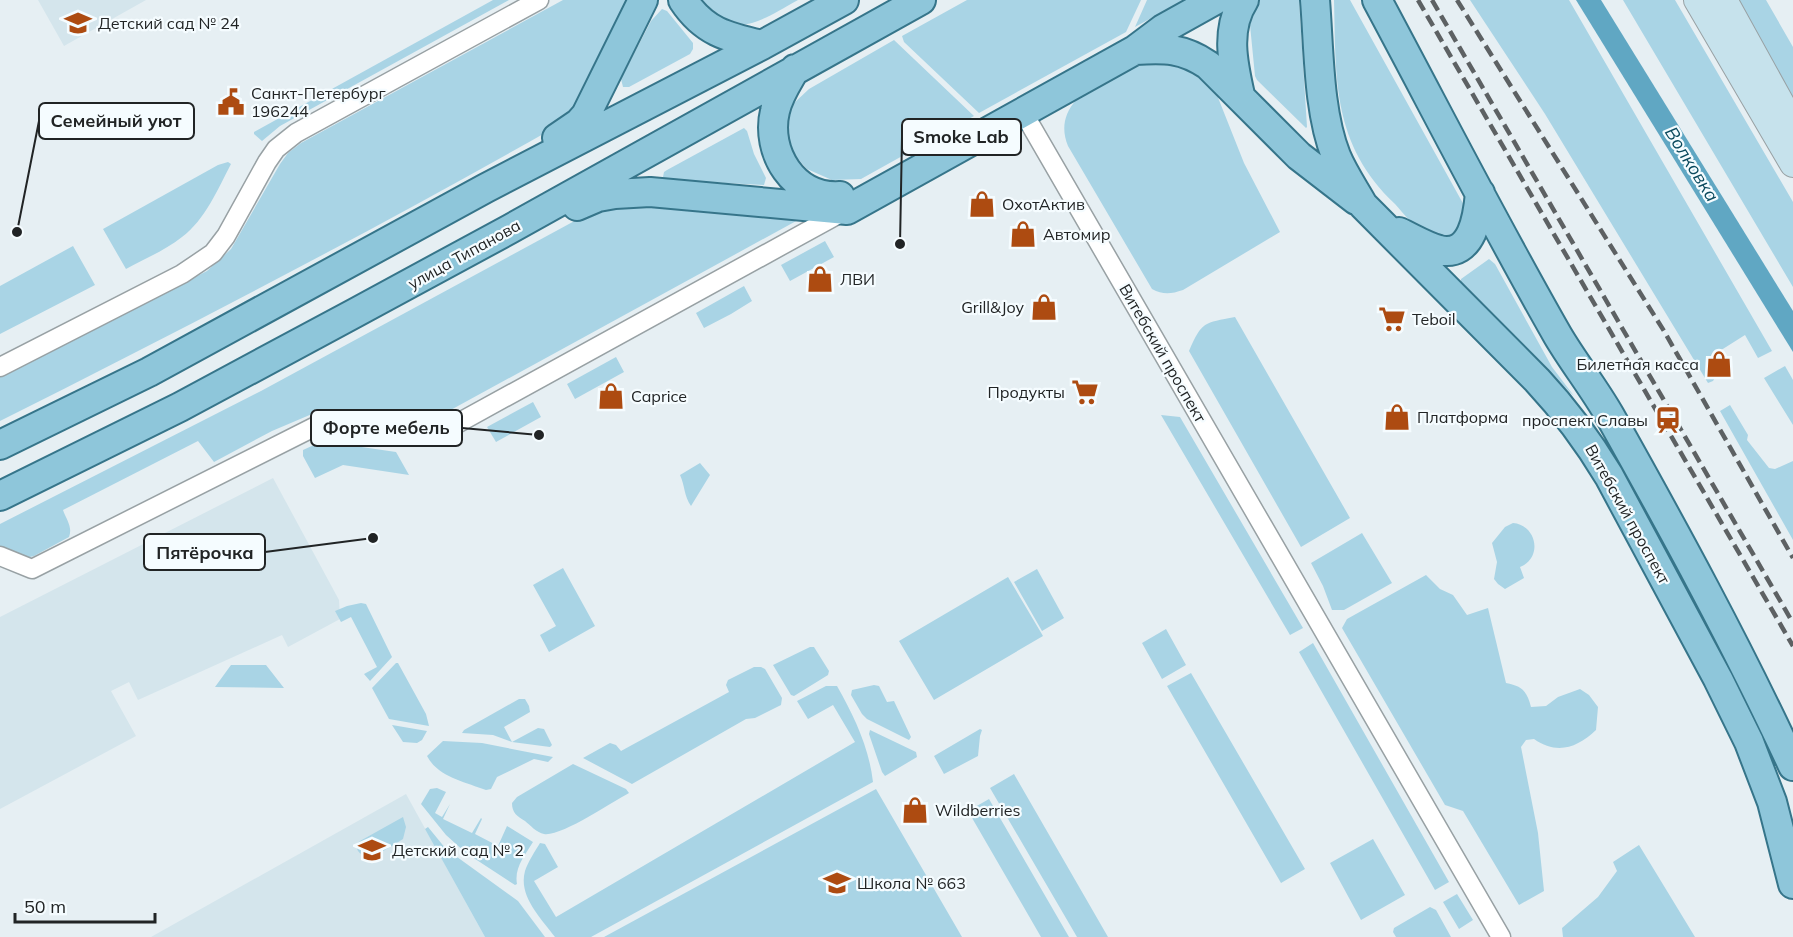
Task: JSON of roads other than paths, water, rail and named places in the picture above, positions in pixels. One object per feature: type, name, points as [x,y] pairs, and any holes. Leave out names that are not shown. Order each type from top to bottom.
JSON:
[{"type":"main road","points":[[486,188],[501,167],[568,132],[586,115],[643,0]]},
{"type":"main road","points":[[683,0],[691,12],[711,30],[727,37],[762,45]]},
{"type":"main road","points":[[0,445],[149,372],[486,188],[844,0]]},
{"type":"main road","name":"улица Типанова","points":[[0,496],[190,402],[510,229],[921,0]]},
{"type":"main road","points":[[510,229],[534,230],[584,202],[615,194],[650,192],[858,201],[1135,50],[1163,29],[1215,0]]},
{"type":"main road","points":[[1240,95],[1234,70],[1232,36],[1236,16],[1244,0]]},
{"type":"main road","name":"Витебский проспект","points":[[1314,0],[1327,125],[1336,155],[1363,205],[1561,405],[1590,445],[1718,679],[1749,742],[1772,802],[1793,884]]},
{"type":"main road","points":[[1357,0],[1368,18],[1422,83]]},
{"type":"main road","name":"Витебский проспект","points":[[1377,0],[1560,338],[1608,413],[1670,525],[1744,664],[1793,766]]},
{"type":"main road","points":[[1135,50],[1168,48],[1197,57],[1219,73],[1299,156],[1363,205]]},
{"type":"main road","points":[[795,69],[778,99],[773,119],[773,141],[780,162],[792,178],[809,190],[858,201]]},
{"type":"main road","points":[[1384,225],[1429,246],[1449,250],[1459,246],[1472,234],[1478,215],[1480,193]]},
{"type":"street","points":[[0,367],[182,274],[213,253],[226,236],[267,162],[276,149],[296,133],[538,0]]},
{"type":"street","points":[[1697,0],[1793,165]]},
{"type":"street","points":[[1724,0],[1793,125]]},
{"type":"street","name":"Витебский проспект","points":[[1023,112],[1501,937]]},
{"type":"street","points":[[0,556],[32,569],[316,426],[340,426],[413,435],[437,432],[451,427],[858,201]]},
{"type":"water","name":"Волковка","points":[[1576,0],[1601,0],[1793,311],[1793,352]]},
{"type":"railway","points":[[1418,0],[1793,646]]},
{"type":"railway","points":[[1432,0],[1793,623]]},
{"type":"railway","points":[[1457,0],[1664,331],[1793,558]]},
{"type":"place","name":"Детский сад № 24","points":[[78,23]]},
{"type":"place","name":"Санкт-Петербург 196244","points":[[231,102]]},
{"type":"place","name":"ОхотАктив","points":[[982,204]]},
{"type":"place","name":"Семейный уют","points":[[17,232]]},
{"type":"place","name":"Автомир","points":[[1023,234]]},
{"type":"place","name":"Smoke Lab","points":[[900,244]]},
{"type":"place","name":"ЛВИ","points":[[820,279]]},
{"type":"place","name":"Grill&Joy","points":[[1044,307]]},
{"type":"place","name":"Teboil","points":[[1392,319]]},
{"type":"place","name":"Билетная касса","points":[[1719,364]]},
{"type":"place","name":"Продукты","points":[[1085,392]]},
{"type":"place","name":"Caprice","points":[[611,396]]},
{"type":"place","name":"Платформа","points":[[1397,417]]},
{"type":"place","name":"проспект Славы","points":[[1668,420]]},
{"type":"place","name":"Форте мебель","points":[[539,435]]},
{"type":"place","name":"Пятёрочка","points":[[373,538]]},
{"type":"place","name":"Wildberries","points":[[915,810]]},
{"type":"place","name":"Детский сад № 2","points":[[372,850]]},
{"type":"place","name":"Школа № 663","points":[[837,883]]}]
